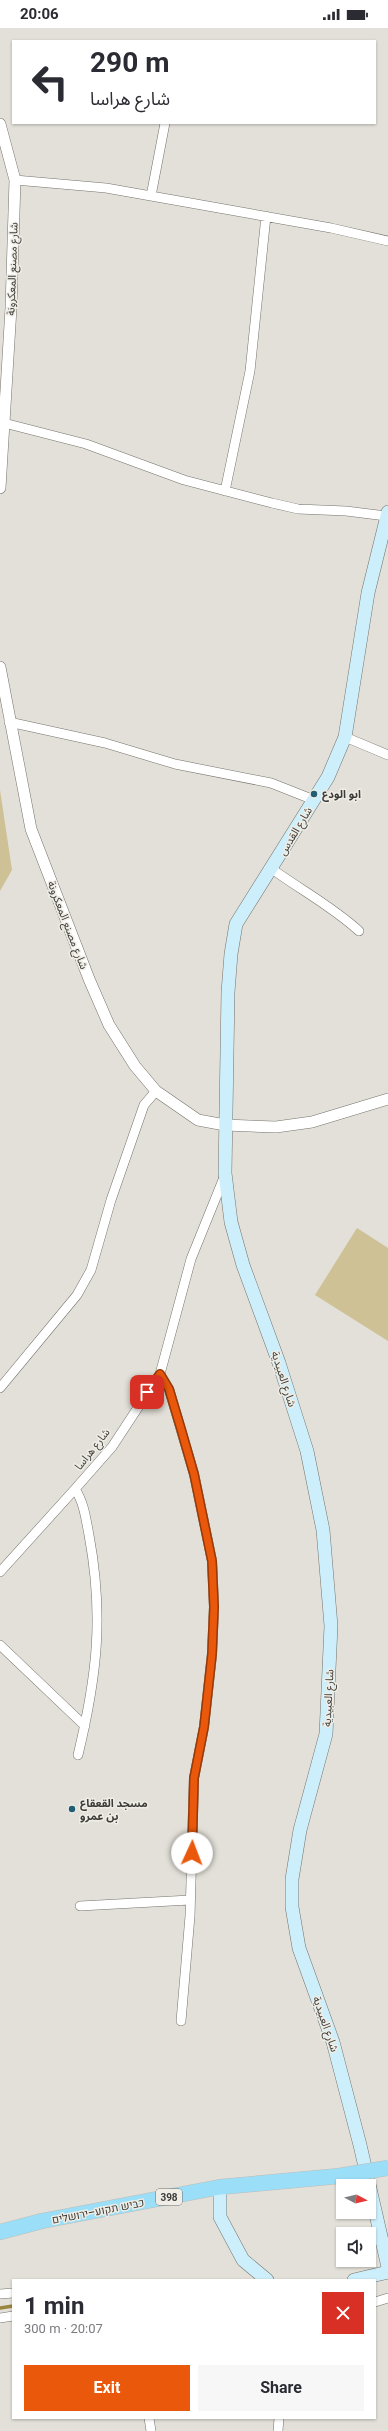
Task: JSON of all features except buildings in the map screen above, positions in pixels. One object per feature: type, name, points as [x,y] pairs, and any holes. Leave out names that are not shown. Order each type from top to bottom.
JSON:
[{"type":"main road","name":"شارع القدس","points":[[225,1125],[228,992],[236,924],[253,893],[272,869],[328,777],[345,737],[360,632],[387,514]]},
{"type":"main road","name":"شارع العبيدية","points":[[225,1125],[225,1173],[231,1222],[243,1265],[279,1363],[307,1450],[323,1530],[331,1626],[326,1734],[300,1830],[292,1879],[292,1907],[299,1948],[333,2042],[360,2145],[388,2267]]},
{"type":"main road","name":"כביש תקוע–ירושלים","points":[[0,2232],[42,2221],[220,2188],[339,2176],[388,2168]]},
{"type":"main road","points":[[220,2188],[220,2216],[243,2260],[266,2279]]},
{"type":"main road","points":[[358,2279],[388,2272]]},
{"type":"street","name":"شارع مصنع المعكرونة","points":[[0,124],[15,180],[13,262],[0,488]]},
{"type":"street","points":[[151,196],[165,124]]},
{"type":"street","points":[[15,180],[106,188],[266,216],[388,241]]},
{"type":"street","points":[[225,490],[250,371],[266,216]]},
{"type":"street","points":[[4,423],[86,444],[184,480],[298,509],[387,514]]},
{"type":"street","name":"شارع مصنع المعكرونة","points":[[0,667],[9,722],[31,829],[89,979],[109,1025],[135,1066],[156,1090],[198,1120],[225,1125],[276,1127],[312,1122],[388,1099]]},
{"type":"street","points":[[9,722],[105,743],[175,764],[271,783],[314,800]]},
{"type":"street","points":[[345,737],[388,755]]},
{"type":"street","points":[[272,869],[305,892],[340,913],[359,931]]},
{"type":"street","points":[[0,1388],[77,1295],[91,1270],[111,1200],[144,1105],[156,1090]]},
{"type":"street","name":"شارع هراسا","points":[[0,1572],[112,1447],[160,1374],[191,1259],[225,1173]]},
{"type":"street","points":[[160,1374],[169,1389],[194,1474],[212,1561],[214,1607],[212,1654],[204,1727],[194,1778],[190,1900],[182,2021]]},
{"type":"street","points":[[75,1489],[80,1496],[90,1542],[98,1607],[96,1663],[85,1726],[78,1755]]},
{"type":"street","points":[[0,1645],[85,1726]]},
{"type":"street","points":[[80,1906],[190,1900]]},
{"type":"street","points":[[0,2294],[12,2293]]},
{"type":"street","points":[[376,2302],[388,2298]]},
{"type":"street","points":[[0,2318],[12,2316]]},
{"type":"street","points":[[149,2419],[151,2431]]},
{"type":"street","points":[[278,2431],[279,2419]]},
{"type":"shaded area","points":[[0,790],[12,870],[0,891]]},
{"type":"shaded area","points":[[357,1228],[388,1248],[388,1341],[315,1295]]},
{"type":"waterway","points":[[0,2308],[12,2306]]},
{"type":"place","name":"ابو الودع","points":[[314,794]]},
{"type":"place","name":"مسجد القعقاع بن عمرو","points":[[72,1809]]},
{"type":"route","points":[[147,1392],[160,1374],[169,1389],[194,1474],[212,1561],[214,1607],[212,1654],[204,1727],[194,1778],[191,1814],[193,1838],[192,1853]]}]
